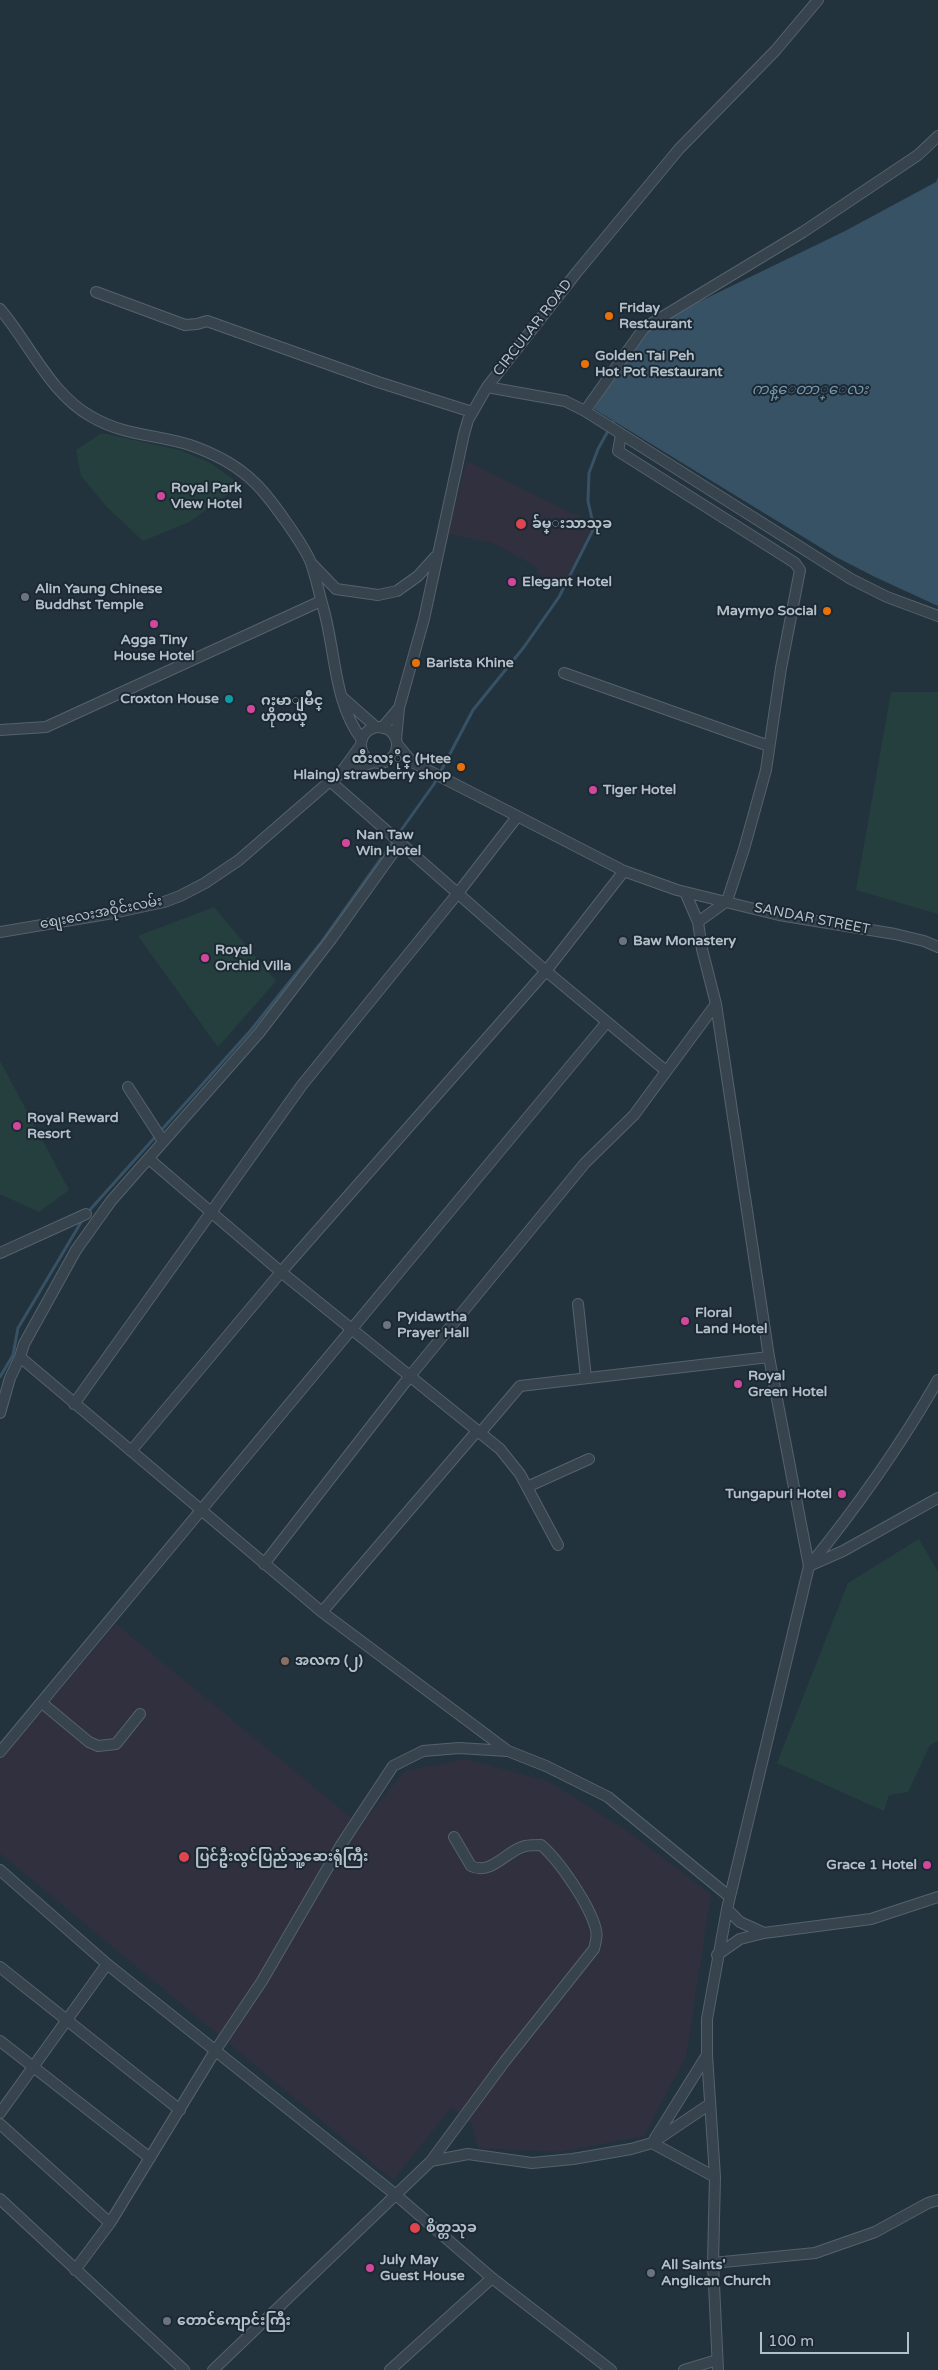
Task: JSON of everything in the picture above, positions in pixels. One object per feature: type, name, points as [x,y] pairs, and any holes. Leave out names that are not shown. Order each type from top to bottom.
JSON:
[{"type":"street","name":"CIRCULAR ROAD","points":[[379,728],[399,708],[424,619],[464,434],[472,412],[487,387],[576,272],[679,149],[775,51],[818,0]]},
{"type":"street","points":[[585,411],[644,328],[803,232],[918,155],[938,136]]},
{"type":"street","points":[[96,292],[185,325],[197,324],[207,320],[378,382],[472,412]]},
{"type":"street","points":[[0,308],[58,391],[90,417],[120,431],[189,445],[224,459],[255,483],[282,518],[311,563],[336,588],[378,595],[397,591],[418,576],[436,557]]},
{"type":"street","points":[[487,387],[548,397],[585,411],[598,421],[851,579],[887,597],[938,616]]},
{"type":"street","points":[[621,435],[618,451],[795,564],[800,570],[781,668],[766,770],[727,901],[698,922]]},
{"type":"street","points":[[311,563],[321,601],[336,679],[343,698],[346,714],[361,742],[364,756],[374,762]]},
{"type":"street","points":[[0,730],[46,727],[321,601]]},
{"type":"street","points":[[564,673],[770,746]]},
{"type":"street","points":[[343,698],[379,728],[393,734],[396,742],[412,762]]},
{"type":"street","points":[[388,760],[395,753],[399,708]]},
{"type":"street","points":[[340,774],[370,730],[379,728]]},
{"type":"street","points":[[340,774],[374,762],[388,760],[412,762]]},
{"type":"street","name":"SANDAR STREET","points":[[412,762],[624,871],[685,892],[779,915],[895,934],[924,941],[938,947]]},
{"type":"street","name":"စျေးလေးအဝိုင်းလမ်း","points":[[0,932],[113,913],[164,902],[180,896],[205,883],[240,860],[340,774]]},
{"type":"street","points":[[330,781],[546,971],[666,1071]]},
{"type":"street","points":[[74,1404],[302,1085],[458,893],[517,817]]},
{"type":"street","points":[[0,1412],[10,1378],[20,1358],[24,1344],[76,1250],[111,1201],[259,1033],[332,938],[400,843]]},
{"type":"street","points":[[131,1451],[281,1272],[546,971],[624,871]]},
{"type":"street","points":[[684,2370],[718,2365],[713,2263],[715,2178],[707,2054],[707,2019],[727,1909],[809,1566],[769,1357],[716,1004],[702,949],[698,922],[685,892]]},
{"type":"street","points":[[264,1564],[410,1376],[585,1163],[634,1114],[716,1004]]},
{"type":"street","points":[[0,1752],[607,1022]]},
{"type":"street","points":[[128,1087],[163,1141]]},
{"type":"street","points":[[149,1159],[281,1272],[500,1449],[520,1474],[558,1545]]},
{"type":"street","points":[[0,1253],[86,1214]]},
{"type":"street","points":[[578,1304],[586,1378]]},
{"type":"street","points":[[322,1612],[520,1386],[769,1357]]},
{"type":"street","points":[[20,1358],[199,1511],[322,1612],[508,1751],[546,1766],[608,1796],[730,1897]]},
{"type":"street","points":[[809,1566],[844,1523],[884,1468],[938,1380]]},
{"type":"street","points":[[527,1487],[589,1459]]},
{"type":"street","points":[[809,1566],[843,1551],[938,1498]]},
{"type":"street","points":[[42,1703],[89,1742],[98,1746],[116,1744],[140,1714]]},
{"type":"street","points":[[75,2270],[110,2223],[215,2051],[262,1981],[341,1845],[393,1766],[423,1751],[459,1748],[508,1751]]},
{"type":"street","points":[[212,2370],[431,2161],[505,2061],[594,1949],[597,1938],[595,1925],[566,1873],[541,1845],[524,1846],[494,1864],[484,1868],[475,1868],[471,1866],[454,1838]]},
{"type":"street","points":[[0,1870],[108,1964],[396,2195],[492,2278],[611,2370]]},
{"type":"street","points":[[718,1955],[740,1939],[764,1933],[871,1919],[938,1897]]},
{"type":"street","points":[[727,1909],[740,1922],[764,1933]]},
{"type":"street","points":[[0,2113],[108,1964]]},
{"type":"street","points":[[0,1967],[180,2110]]},
{"type":"street","points":[[0,2041],[32,2068],[150,2158]]},
{"type":"street","points":[[652,2143],[707,2054]]},
{"type":"street","points":[[431,2161],[468,2154],[532,2163],[573,2159],[652,2143],[710,2104]]},
{"type":"street","points":[[0,2124],[110,2223]]},
{"type":"street","points":[[652,2143],[715,2178]]},
{"type":"street","points":[[0,2199],[184,2370]]},
{"type":"street","points":[[713,2263],[815,2253],[876,2232],[928,2203],[938,2200]]},
{"type":"street","points":[[390,2370],[492,2278]]},
{"type":"shaded area","name":"ခ်မ္းသာသုခ","points":[[466,461],[590,522],[592,527],[561,589],[536,572],[538,568],[493,543],[448,534]]},
{"type":"shaded area","points":[[116,1624],[360,1825],[405,1771],[465,1759],[548,1781],[629,1832],[711,1894],[686,2057],[644,2136],[560,2152],[478,2148],[472,2124],[452,2107],[393,2180],[0,1853],[0,1760]]},
{"type":"green space","name":"Royal Park View Hotel","points":[[102,433],[179,450],[209,462],[241,485],[189,522],[143,541],[107,507],[81,476],[76,450]]},
{"type":"green space","points":[[891,692],[938,692],[938,914],[856,890]]},
{"type":"green space","name":"Royal Orchid Villa","points":[[214,907],[276,981],[218,1047],[138,936]]},
{"type":"green space","name":"Royal Reward Resort","points":[[0,1061],[69,1190],[39,1212],[0,1194]]},
{"type":"green space","points":[[919,1539],[938,1572],[938,1741],[930,1745],[908,1792],[889,1795],[884,1811],[777,1763],[848,1583]]},
{"type":"water","name":"ကန္ေတာ္ေလး","points":[[938,177],[938,606],[836,557],[594,409],[649,326],[845,231],[936,182]]},
{"type":"waterway","points":[[88,1212],[251,1030],[320,944],[434,784],[473,710],[524,647],[559,597],[594,528],[588,501],[589,473],[598,449],[613,422]]},
{"type":"waterway","points":[[0,1377],[13,1355],[18,1328],[83,1219]]},
{"type":"place","name":"Friday Restaurant","points":[[609,316]]},
{"type":"place","name":"Golden Tai Peh Hot Pot Restaurant","points":[[585,364]]},
{"type":"place","name":"Royal Park View Hotel","points":[[161,496]]},
{"type":"place","name":"ခ်မ္းသာသုခ","points":[[521,524]]},
{"type":"place","name":"Elegant Hotel","points":[[512,582]]},
{"type":"place","name":"Alin Yaung Chinese Buddhst Temple","points":[[25,597]]},
{"type":"place","name":"Maymyo Social","points":[[827,611]]},
{"type":"place","name":"Agga Tiny House Hotel","points":[[154,624]]},
{"type":"place","name":"Barista Khine","points":[[416,663]]},
{"type":"place","name":"Croxton House","points":[[229,699]]},
{"type":"place","name":"ဂႏမာျမိဳင္ ဟိုတယ္","points":[[251,709]]},
{"type":"place","name":"ထီးလႈိုင္ (Htee Hlaing) strawberry shop","points":[[461,767]]},
{"type":"place","name":"Tiger Hotel","points":[[593,790]]},
{"type":"place","name":"Nan Taw Win Hotel","points":[[346,843]]},
{"type":"place","name":"Baw Monastery","points":[[623,941]]},
{"type":"place","name":"Royal Orchid Villa","points":[[205,958]]},
{"type":"place","name":"Royal Reward Resort","points":[[17,1126]]},
{"type":"place","name":"Floral Land Hotel","points":[[685,1321]]},
{"type":"place","name":"Pyidawtha Prayer Hall","points":[[387,1325]]},
{"type":"place","name":"Royal Green Hotel","points":[[738,1384]]},
{"type":"place","name":"Tungapuri Hotel","points":[[842,1494]]},
{"type":"place","name":"အလက (၂)","points":[[285,1661]]},
{"type":"place","name":"ပြင်ဦးလွင်ပြည်သူ့ဆေးရုံကြီး","points":[[184,1857]]},
{"type":"place","name":"Grace 1 Hotel","points":[[927,1865]]},
{"type":"place","name":"စိတ္တသုခ","points":[[415,2228]]},
{"type":"place","name":"July May Guest House","points":[[370,2268]]},
{"type":"place","name":"All Saints' Anglican Church","points":[[651,2273]]},
{"type":"place","name":"တောင်ကျောင်းကြီး","points":[[167,2321]]}]
